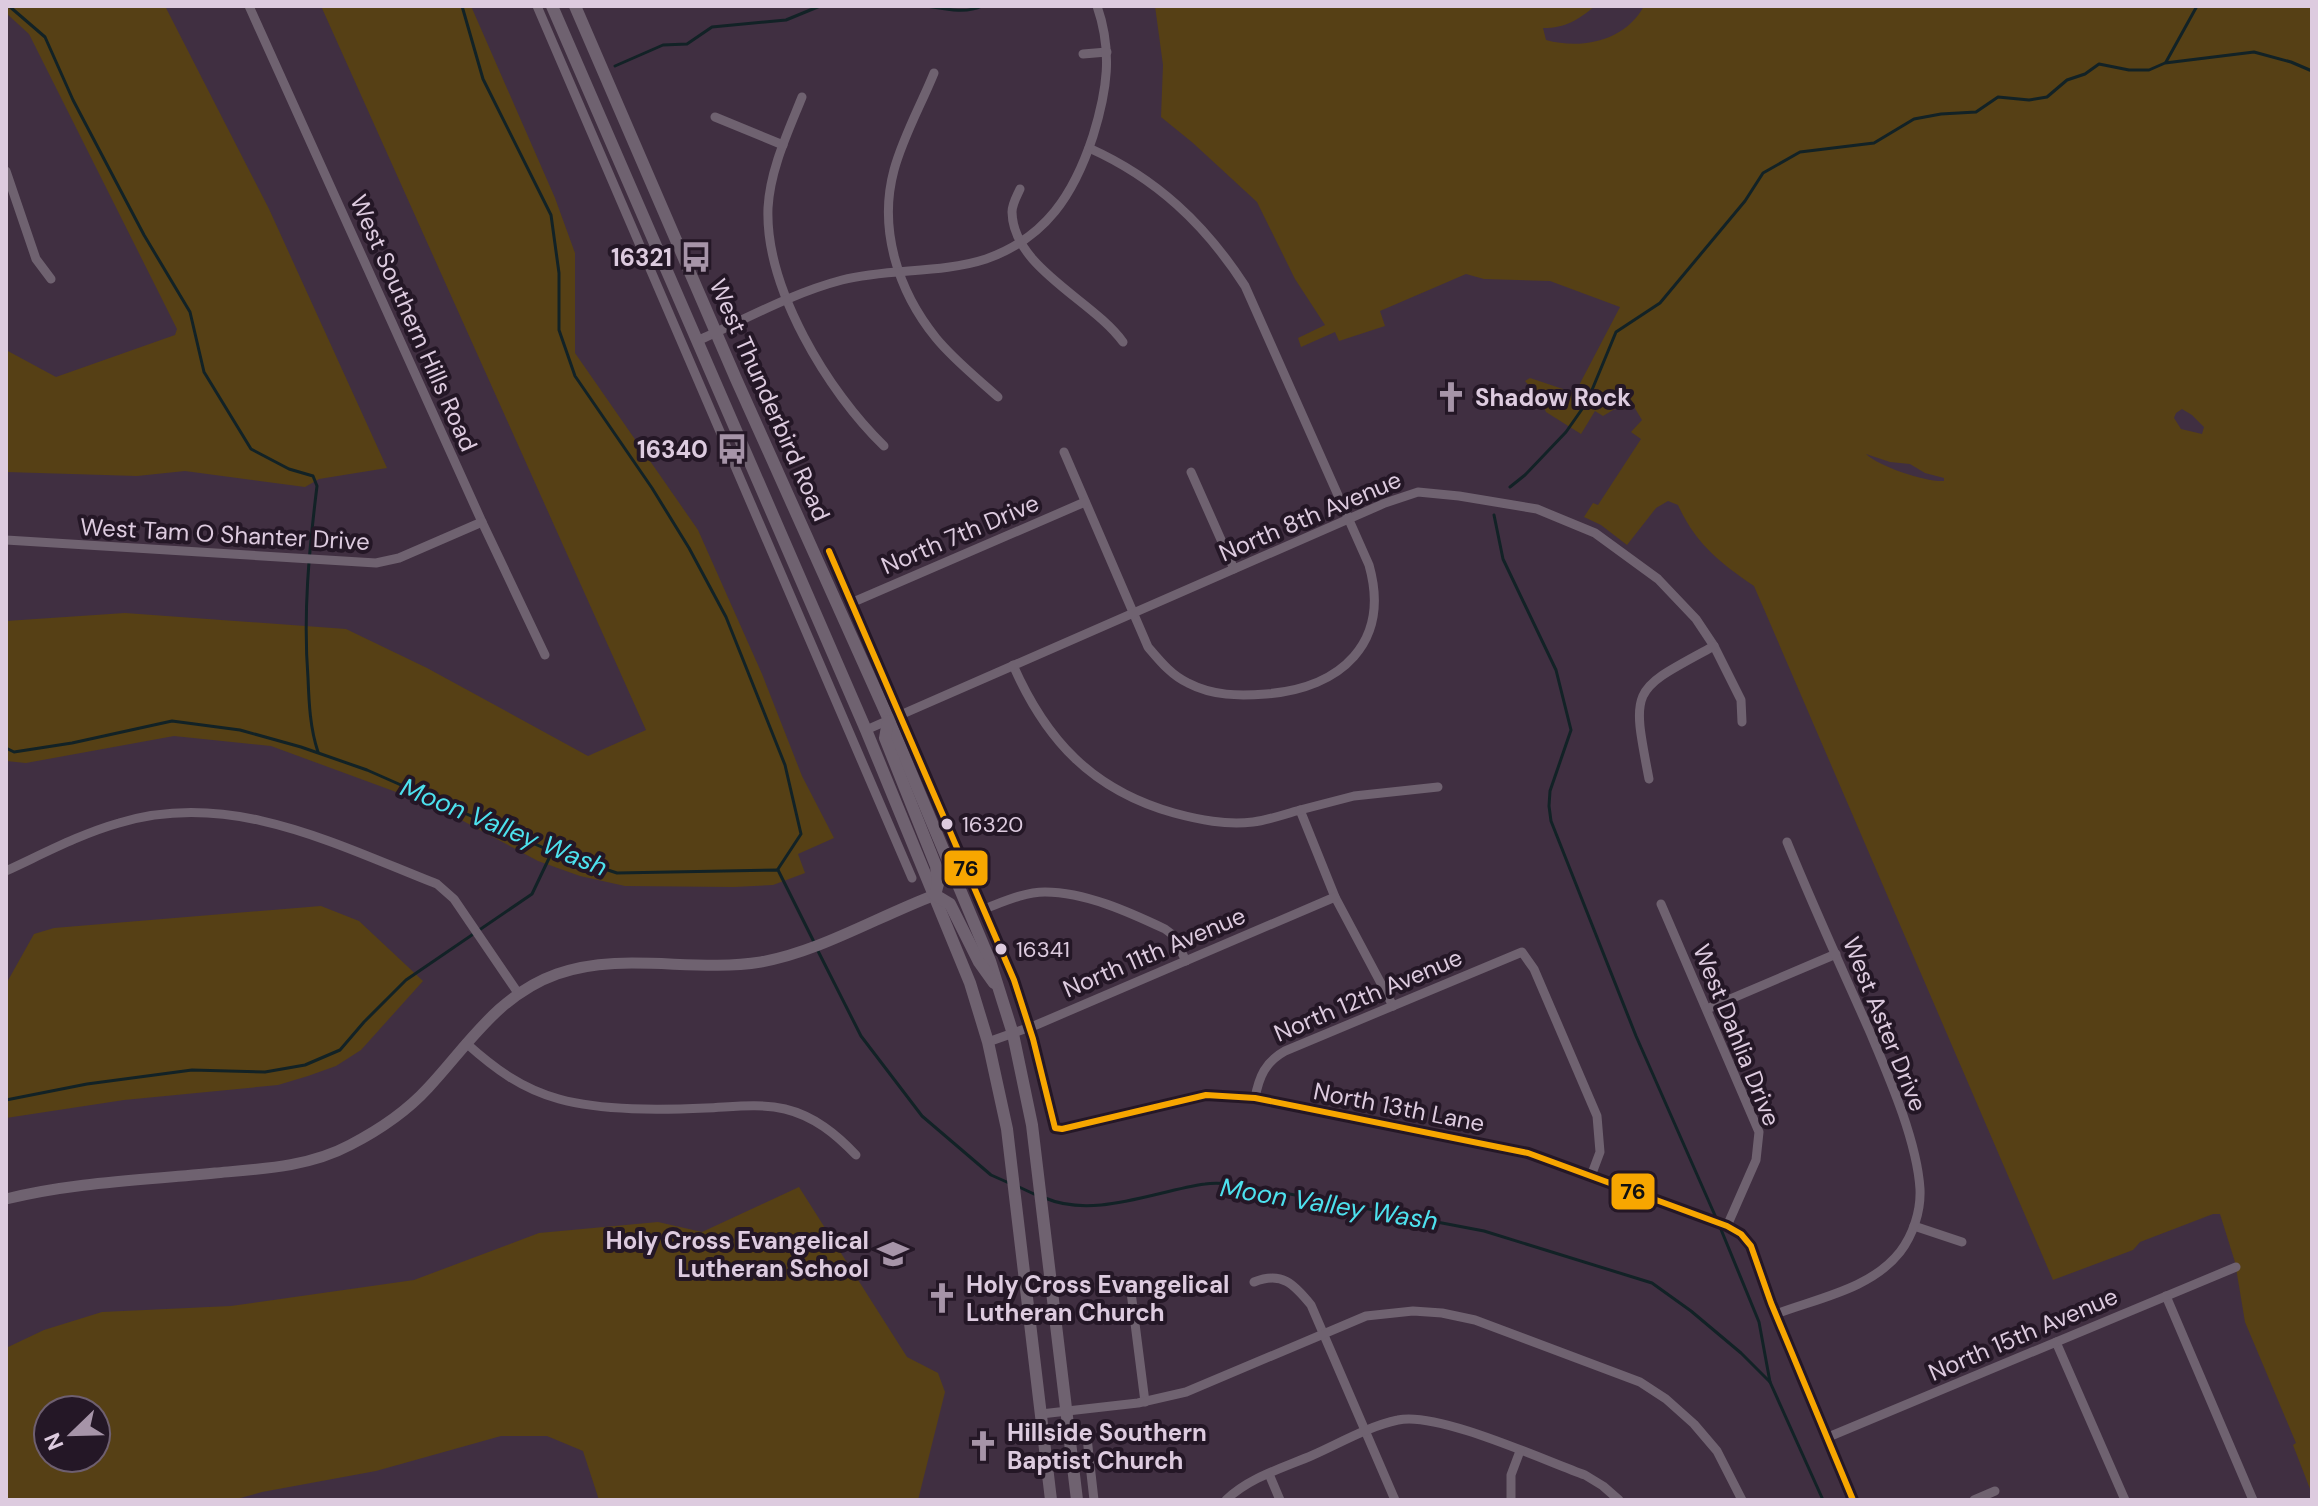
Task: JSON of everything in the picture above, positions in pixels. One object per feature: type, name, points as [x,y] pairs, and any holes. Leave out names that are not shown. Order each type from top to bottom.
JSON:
[{"type":"main road","name":"West Thunderbird Road","points":[[552,6],[866,730],[967,974],[988,1042],[1007,1129],[1051,1500]]},
{"type":"main road","name":"West Thunderbird Road","points":[[575,6],[736,379],[894,717],[990,961],[1013,1034],[1032,1125],[1077,1500]]},
{"type":"main road","points":[[590,95],[610,87]]},
{"type":"main road","points":[[716,387],[736,379]]},
{"type":"main road","points":[[894,717],[885,738],[936,866],[938,884],[935,895],[950,904],[979,962],[1000,992]]},
{"type":"main road","points":[[1021,1250],[1046,1246]]},
{"type":"street","name":"West Southern Hills Road","points":[[249,6],[545,655]]},
{"type":"street","points":[[537,6],[912,878]]},
{"type":"street","points":[[697,341],[843,280],[978,261],[1021,242],[1048,220],[1069,194],[1089,148],[1106,91],[1107,52],[1103,22],[1097,6]]},
{"type":"street","points":[[1083,54],[1107,52]]},
{"type":"street","points":[[934,73],[894,172],[889,229],[899,272],[915,307],[936,338],[998,397]]},
{"type":"street","points":[[802,97],[772,179],[768,224],[773,260],[826,377],[884,446]]},
{"type":"street","points":[[715,117],[783,145]]},
{"type":"street","points":[[1064,452],[1148,647],[1165,667],[1187,683],[1212,692],[1240,696],[1294,691],[1339,671],[1367,638],[1373,622],[1374,583],[1350,519],[1258,311],[1225,254],[1203,229],[1165,193],[1136,173],[1089,148]]},
{"type":"street","points":[[6,171],[36,259],[51,279]]},
{"type":"street","points":[[1020,189],[1012,211],[1021,242],[1037,266],[1111,325],[1123,342]]},
{"type":"street","name":"West Thunderbird Road","points":[[703,393],[716,387]]},
{"type":"street","points":[[1191,472],[1234,569]]},
{"type":"street","name":"North 8th Avenue","points":[[866,730],[1418,492],[1529,508],[1566,519],[1595,533],[1658,579],[1696,619],[1714,646],[1741,700],[1742,722]]},
{"type":"street","name":"North 7th Drive","points":[[851,603],[1085,502]]},
{"type":"street","name":"West Tam O Shanter Drive","points":[[6,540],[376,563],[399,558],[482,522]]},
{"type":"street","name":"West Thunderbird Road","points":[[829,551],[894,717],[1014,980],[1030,1028],[1055,1128]]},
{"type":"street","points":[[1649,779],[1638,721],[1642,694],[1650,683],[1669,670],[1714,646]]},
{"type":"street","points":[[1013,665],[1028,700],[1076,762],[1104,782],[1155,808],[1212,822],[1255,822],[1354,796],[1438,787]]},
{"type":"street","points":[[1300,810],[1335,897],[1393,1006]]},
{"type":"street","points":[[6,871],[88,833],[147,816],[201,811],[255,818],[287,826],[437,884],[454,899],[518,993]]},
{"type":"street","points":[[891,830],[905,824]]},
{"type":"street","name":"West Aster Drive","points":[[1787,842],[1887,1073],[1907,1134],[1920,1192],[1914,1226]]},
{"type":"street","points":[[984,909],[1042,892],[1072,894],[1165,929],[1173,935],[1186,961]]},
{"type":"street","points":[[6,1199],[56,1188],[271,1168],[317,1158],[347,1147],[402,1112],[427,1089],[488,1018],[518,993],[558,973],[605,963],[700,966],[761,962],[800,951],[935,895]]},
{"type":"street","name":"North 11th Avenue","points":[[988,1042],[1030,1028],[1335,897]]},
{"type":"street","name":"West Dahlia Drive","points":[[1661,904],[1759,1132],[1756,1160],[1726,1225]]},
{"type":"street","name":"North 12th Avenue","points":[[1255,1098],[1259,1079],[1274,1057],[1522,952],[1534,969],[1597,1116],[1600,1152],[1591,1176]]},
{"type":"street","points":[[1707,1009],[1836,954]]},
{"type":"street","points":[[466,1043],[495,1069],[525,1087],[561,1100],[655,1109],[750,1106],[786,1109],[827,1128],[856,1155]]},
{"type":"street","name":"North 13th Lane","points":[[1055,1128],[1062,1129],[1206,1095],[1255,1098],[1528,1153],[1726,1225]]},
{"type":"street","points":[[1726,1225],[1741,1234],[1751,1246],[1853,1500]]},
{"type":"street","points":[[1776,1314],[1874,1276],[1900,1252],[1914,1226],[1962,1242]]},
{"type":"street","name":"North 15th Avenue","points":[[1826,1438],[2236,1267]]},
{"type":"street","points":[[1254,1282],[1267,1277],[1285,1279],[1311,1305],[1395,1500]]},
{"type":"street","points":[[1131,1292],[1145,1402]]},
{"type":"street","points":[[2166,1296],[2253,1500]]},
{"type":"street","points":[[1041,1414],[1145,1402],[1197,1388],[1366,1316],[1413,1311],[1442,1313],[1475,1320],[1640,1382],[1666,1399],[1694,1424],[1717,1451],[1742,1500]]},
{"type":"street","points":[[2056,1342],[2125,1500]]},
{"type":"street","points":[[1226,1500],[1241,1486],[1366,1432],[1398,1420],[1425,1419],[1585,1475],[1619,1500]]},
{"type":"street","points":[[1086,1429],[1094,1500]]},
{"type":"street","points":[[1511,1500],[1511,1475],[1520,1451]]},
{"type":"street","points":[[1073,1461],[1090,1460]]},
{"type":"street","points":[[1269,1474],[1280,1500]]},
{"type":"street","points":[[1974,1500],[1995,1491]]},
{"type":"shaded area","points":[[6,6],[165,6],[269,209],[387,468],[319,479],[305,487],[185,471],[137,476],[6,472],[6,350],[56,377],[175,335],[177,329],[29,34],[6,13]]},
{"type":"shaded area","points":[[321,6],[471,6],[555,198],[575,253],[575,353],[698,530],[762,674],[802,776],[834,838],[798,854],[805,873],[773,885],[734,887],[625,886],[580,876],[538,861],[437,807],[271,746],[174,736],[26,763],[6,761],[6,621],[125,613],[346,629],[427,668],[588,756],[646,730]]},
{"type":"shaded area","points":[[1155,6],[1595,6],[1571,22],[1543,28],[1546,40],[1574,44],[1614,35],[1636,18],[1644,6],[2312,6],[2312,1494],[2293,1445],[2296,1443],[2245,1322],[2235,1262],[2220,1214],[2140,1242],[2133,1250],[2053,1280],[1754,586],[1710,551],[1693,531],[1678,505],[1668,501],[1656,508],[1627,545],[1601,525],[1584,517],[1593,503],[1598,505],[1641,439],[1631,432],[1642,420],[1630,400],[1603,416],[1595,411],[1581,434],[1546,412],[1541,400],[1525,381],[1530,378],[1575,393],[1620,307],[1550,281],[1484,279],[1466,274],[1380,311],[1385,326],[1339,341],[1335,332],[1301,347],[1298,338],[1325,325],[1295,279],[1257,202],[1161,117],[1163,65]],"holes":[[[2182,409],[2204,427],[2202,434],[2181,429],[2174,418]],[[1866,454],[1890,462],[1910,464],[1925,473],[1944,478],[1944,481],[1903,473]]]},
{"type":"shaded area","points":[[321,906],[359,921],[423,981],[361,1050],[336,1066],[278,1085],[124,1100],[6,1118],[6,984],[34,934],[54,928]]},
{"type":"shaded area","points":[[799,1187],[907,1357],[938,1373],[945,1392],[918,1500],[599,1500],[583,1451],[547,1436],[501,1436],[376,1471],[233,1500],[6,1500],[6,1348],[44,1330],[102,1312],[231,1306],[414,1280],[539,1233],[658,1222],[702,1232]]},
{"type":"waterway","points":[[9,6],[45,37],[73,100],[144,235],[190,312],[204,372],[251,449],[289,469],[313,476],[317,486],[309,558],[306,630],[310,715],[318,752]]},
{"type":"waterway","points":[[462,6],[483,79],[551,215],[559,273],[559,330],[575,376],[689,548],[726,617],[785,765],[801,834],[778,869]]},
{"type":"waterway","points":[[615,66],[663,45],[687,44],[712,27],[786,20],[820,6]]},
{"type":"waterway","points":[[927,6],[962,10],[982,6]]},
{"type":"waterway","points":[[2166,62],[2197,6]]},
{"type":"waterway","points":[[1510,487],[1566,432],[1587,402],[1616,332],[1660,303],[1745,201],[1763,173],[1800,152],[1874,143],[1914,119],[1976,112],[1998,97],[2029,100],[2047,97],[2067,80],[2085,74],[2099,64],[2149,70],[2165,63],[2254,52],[2312,71]]},
{"type":"waterway","points":[[1494,515],[1503,559],[1556,670],[1571,730],[1550,791],[1551,821],[1636,1036],[1717,1220]]},
{"type":"waterway","name":"Moon Valley Wash","points":[[6,748],[14,752],[72,743],[172,721],[240,730],[367,770],[553,852],[617,873],[778,870],[814,942]]},
{"type":"waterway","points":[[6,1100],[87,1084],[192,1070],[265,1072],[305,1065],[340,1050],[406,980],[532,894],[552,852]]},
{"type":"waterway","name":"Moon Valley Wash","points":[[817,949],[861,1036],[922,1116],[991,1175],[1009,1183]]},
{"type":"waterway","name":"Moon Valley Wash","points":[[1045,1198],[1064,1204],[1104,1205],[1205,1184],[1243,1185],[1484,1231],[1652,1283],[1691,1311],[1770,1382],[1823,1500]]},
{"type":"waterway","name":"Moon Valley Wash","points":[[1019,1187],[1034,1194]]},
{"type":"waterway","points":[[1720,1227],[1759,1322],[1770,1382]]},
{"type":"transit line","name":"76","points":[[829,551],[1014,980],[1033,1039],[1055,1128],[1062,1129],[1206,1095],[1255,1098],[1528,1153],[1727,1226],[1741,1234],[1751,1246],[1771,1303],[1853,1500]]},
{"type":"place","name":"16321","points":[[696,257]]},
{"type":"place","name":"Shadow Rock","points":[[1451,397]]},
{"type":"place","name":"16340","points":[[732,449]]},
{"type":"place","name":"16320","points":[[947,824]]},
{"type":"place","name":"16341","points":[[1001,949]]},
{"type":"place","name":"Holy Cross Evangelical Lutheran School","points":[[893,1254]]},
{"type":"place","name":"Holy Cross Evangelical Lutheran Church","points":[[942,1298]]},
{"type":"place","name":"Hillside Southern Baptist Church","points":[[983,1446]]}]
